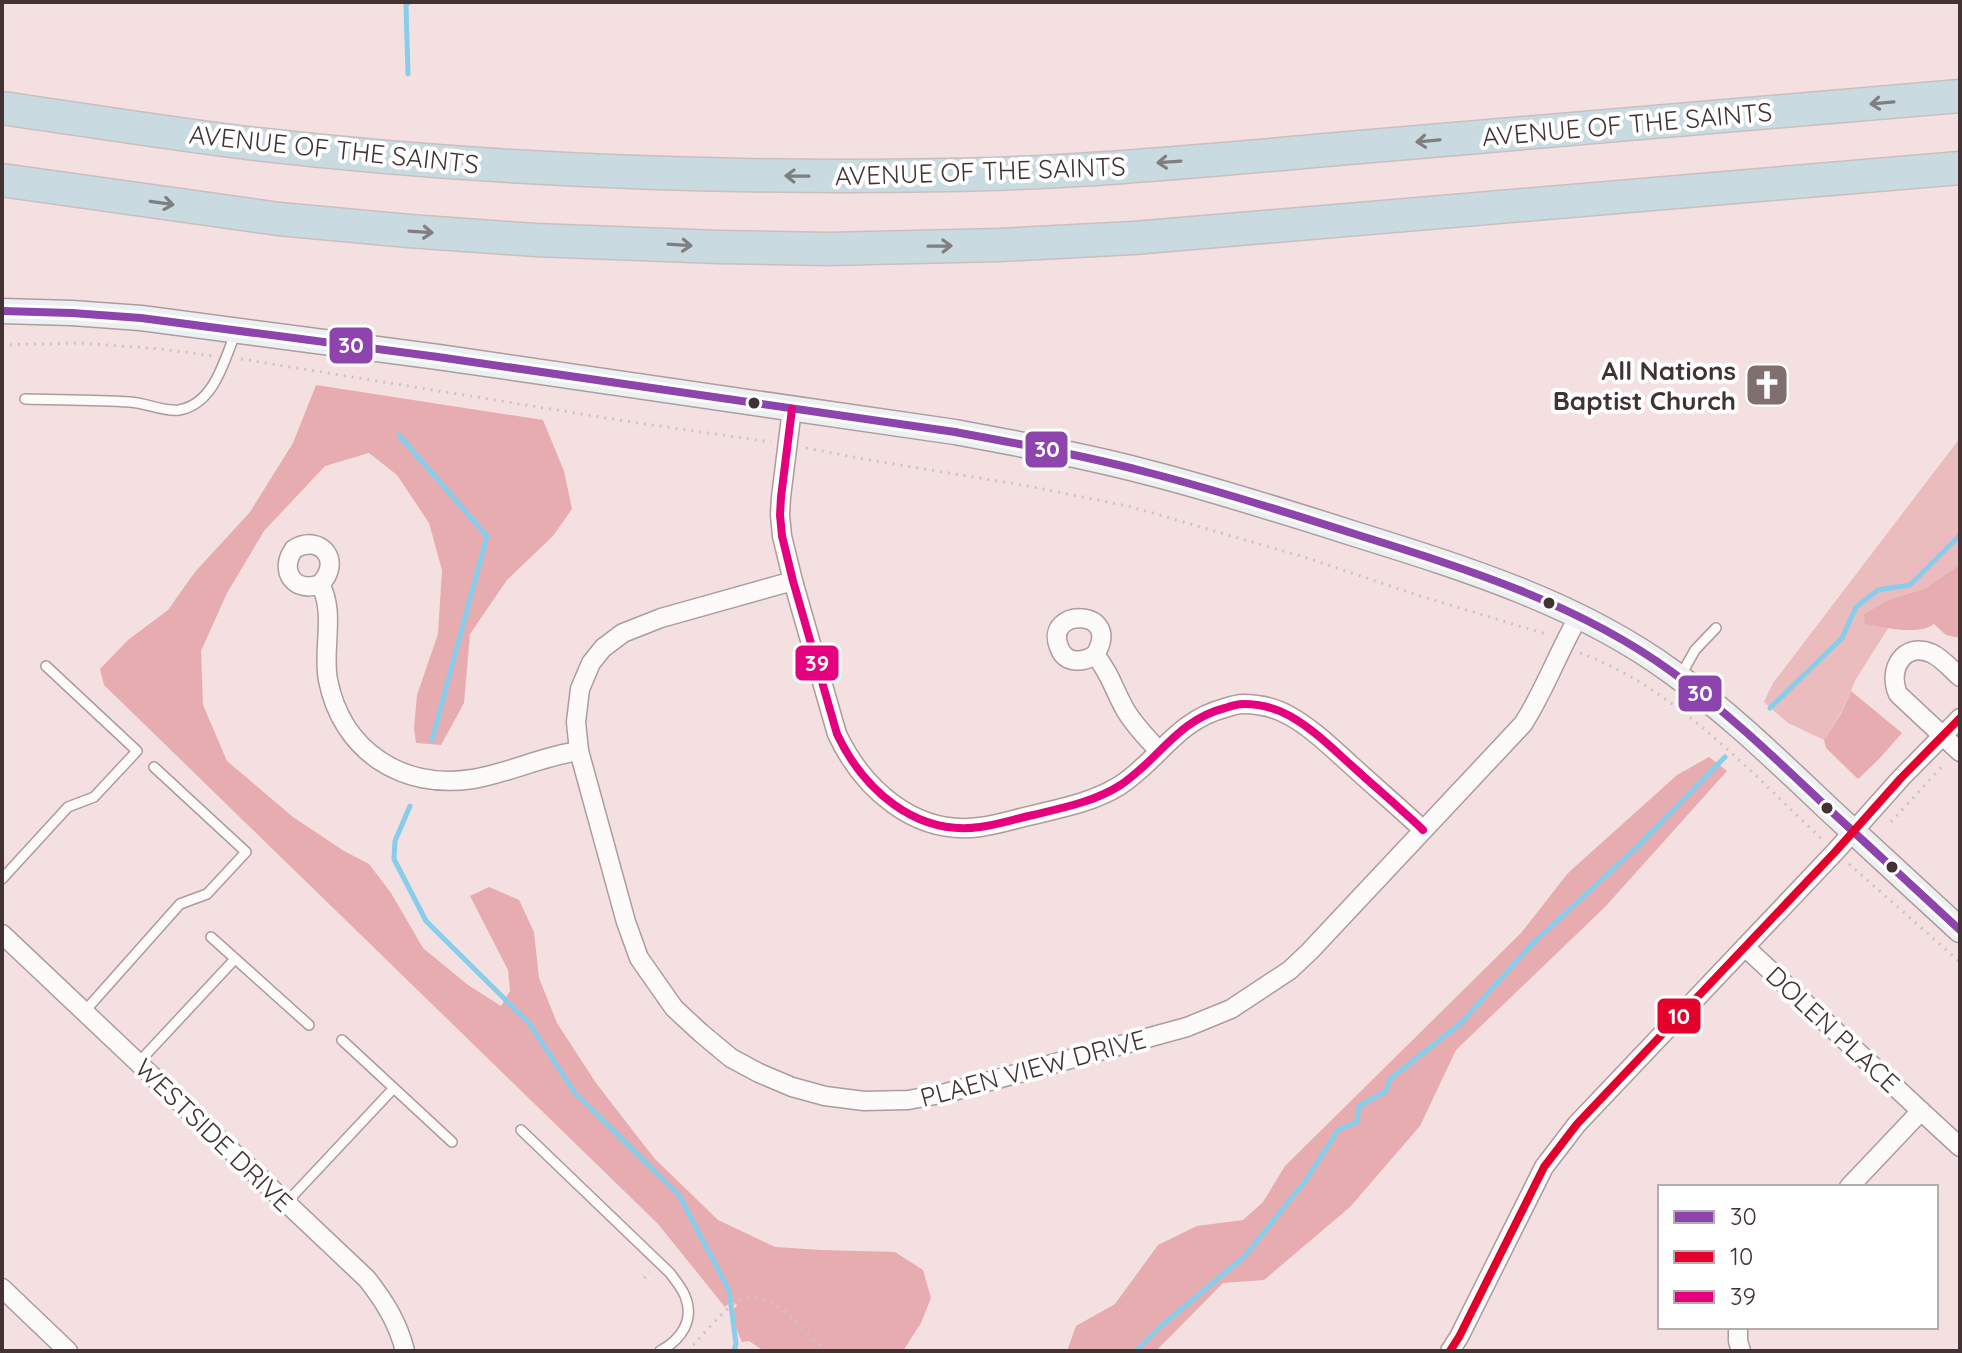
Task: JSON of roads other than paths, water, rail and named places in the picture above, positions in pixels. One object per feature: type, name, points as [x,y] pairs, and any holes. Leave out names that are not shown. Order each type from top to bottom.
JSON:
[{"type":"highway","points":[[2,89],[256,144]]},
{"type":"highway","name":"AVENUE OF THE SAINTS","points":[[2,108],[256,144],[388,157],[620,173],[811,177],[1083,169],[1960,96]]},
{"type":"highway","points":[[2,180],[279,219],[424,232],[535,240],[828,249],[1134,238],[1960,168]]},
{"type":"highway","points":[[2,190],[121,197]]},
{"type":"main road","points":[[2,311],[141,318],[237,330],[955,432],[1148,472],[1446,562],[1519,589],[1579,616],[1631,645],[1679,678],[1748,732],[1960,930]]},
{"type":"main road","points":[[2,322],[43,312]]},
{"type":"street","points":[[792,409],[780,515],[782,536],[837,734],[864,779],[881,796],[905,812],[935,824],[958,828],[980,827],[1025,817],[1097,797],[1120,785],[1192,721],[1240,704],[1266,707],[1288,715],[1314,733],[1423,830]]},
{"type":"street","name":"PLAEN VIEW DRIVE","points":[[793,581],[661,618],[623,633],[603,648],[591,663],[580,689],[576,722],[579,751],[626,922],[639,958],[674,1008],[731,1058],[759,1073],[814,1093],[864,1101],[908,1100],[946,1093],[1187,1027],[1231,1009],[1271,984],[1300,961],[1523,724],[1538,702],[1563,643],[1579,616]]},
{"type":"street","points":[[320,584],[327,608],[327,672],[331,696],[337,711],[366,752],[394,770],[422,778],[450,781],[475,779],[579,751]]},
{"type":"street","points":[[1959,751],[1898,694],[1893,683],[1898,662],[1906,654],[1917,651],[1939,658],[1960,677]]},
{"type":"street","points":[[1095,655],[1107,669],[1139,731],[1159,751]]},
{"type":"street","points":[[1450,1351],[1544,1167],[1557,1148],[1960,718]]},
{"type":"street","name":"WESTSIDE DRIVE","points":[[2,934],[367,1279],[385,1301],[398,1327],[405,1351]]},
{"type":"street","name":"DOLEN PLACE","points":[[1745,947],[1960,1147]]},
{"type":"street","name":"DOLEN PLACE","points":[[1851,1185],[1921,1111]]},
{"type":"street","points":[[2,1288],[68,1351]]},
{"type":"street","points":[[1738,1329],[1741,1351]]},
{"type":"lane","points":[[25,399],[132,402],[179,410],[200,400],[209,391],[237,330]]},
{"type":"lane","points":[[1679,678],[1695,650],[1716,628]]},
{"type":"lane","points":[[2,879],[68,807],[94,797],[137,751],[46,666]]},
{"type":"lane","points":[[84,1012],[180,904],[207,894],[246,852],[154,767]]},
{"type":"lane","points":[[211,937],[309,1025]]},
{"type":"lane","points":[[138,1063],[235,959]]},
{"type":"lane","points":[[342,1040],[452,1142]]},
{"type":"lane","points":[[286,1203],[393,1089]]},
{"type":"lane","points":[[521,1130],[670,1273],[685,1296],[689,1317],[684,1330],[671,1345],[660,1351]]},
{"type":"waterway","points":[[408,74],[406,5],[409,2]]},
{"type":"waterway","points":[[399,435],[487,536],[432,740]]},
{"type":"waterway","points":[[1770,708],[1842,638],[1856,607],[1878,590],[1910,585],[1960,535]]},
{"type":"waterway","points":[[1136,1351],[1161,1326],[1245,1256],[1306,1180],[1338,1130],[1357,1122],[1359,1106],[1386,1091],[1390,1079],[1461,1023],[1532,944],[1639,845],[1725,757]]},
{"type":"waterway","points":[[410,806],[395,841],[394,859],[426,921],[529,1023],[575,1093],[679,1195],[729,1290],[736,1344],[734,1351]]},
{"type":"place","name":"All Nations Baptist Church","points":[[1767,385]]}]
